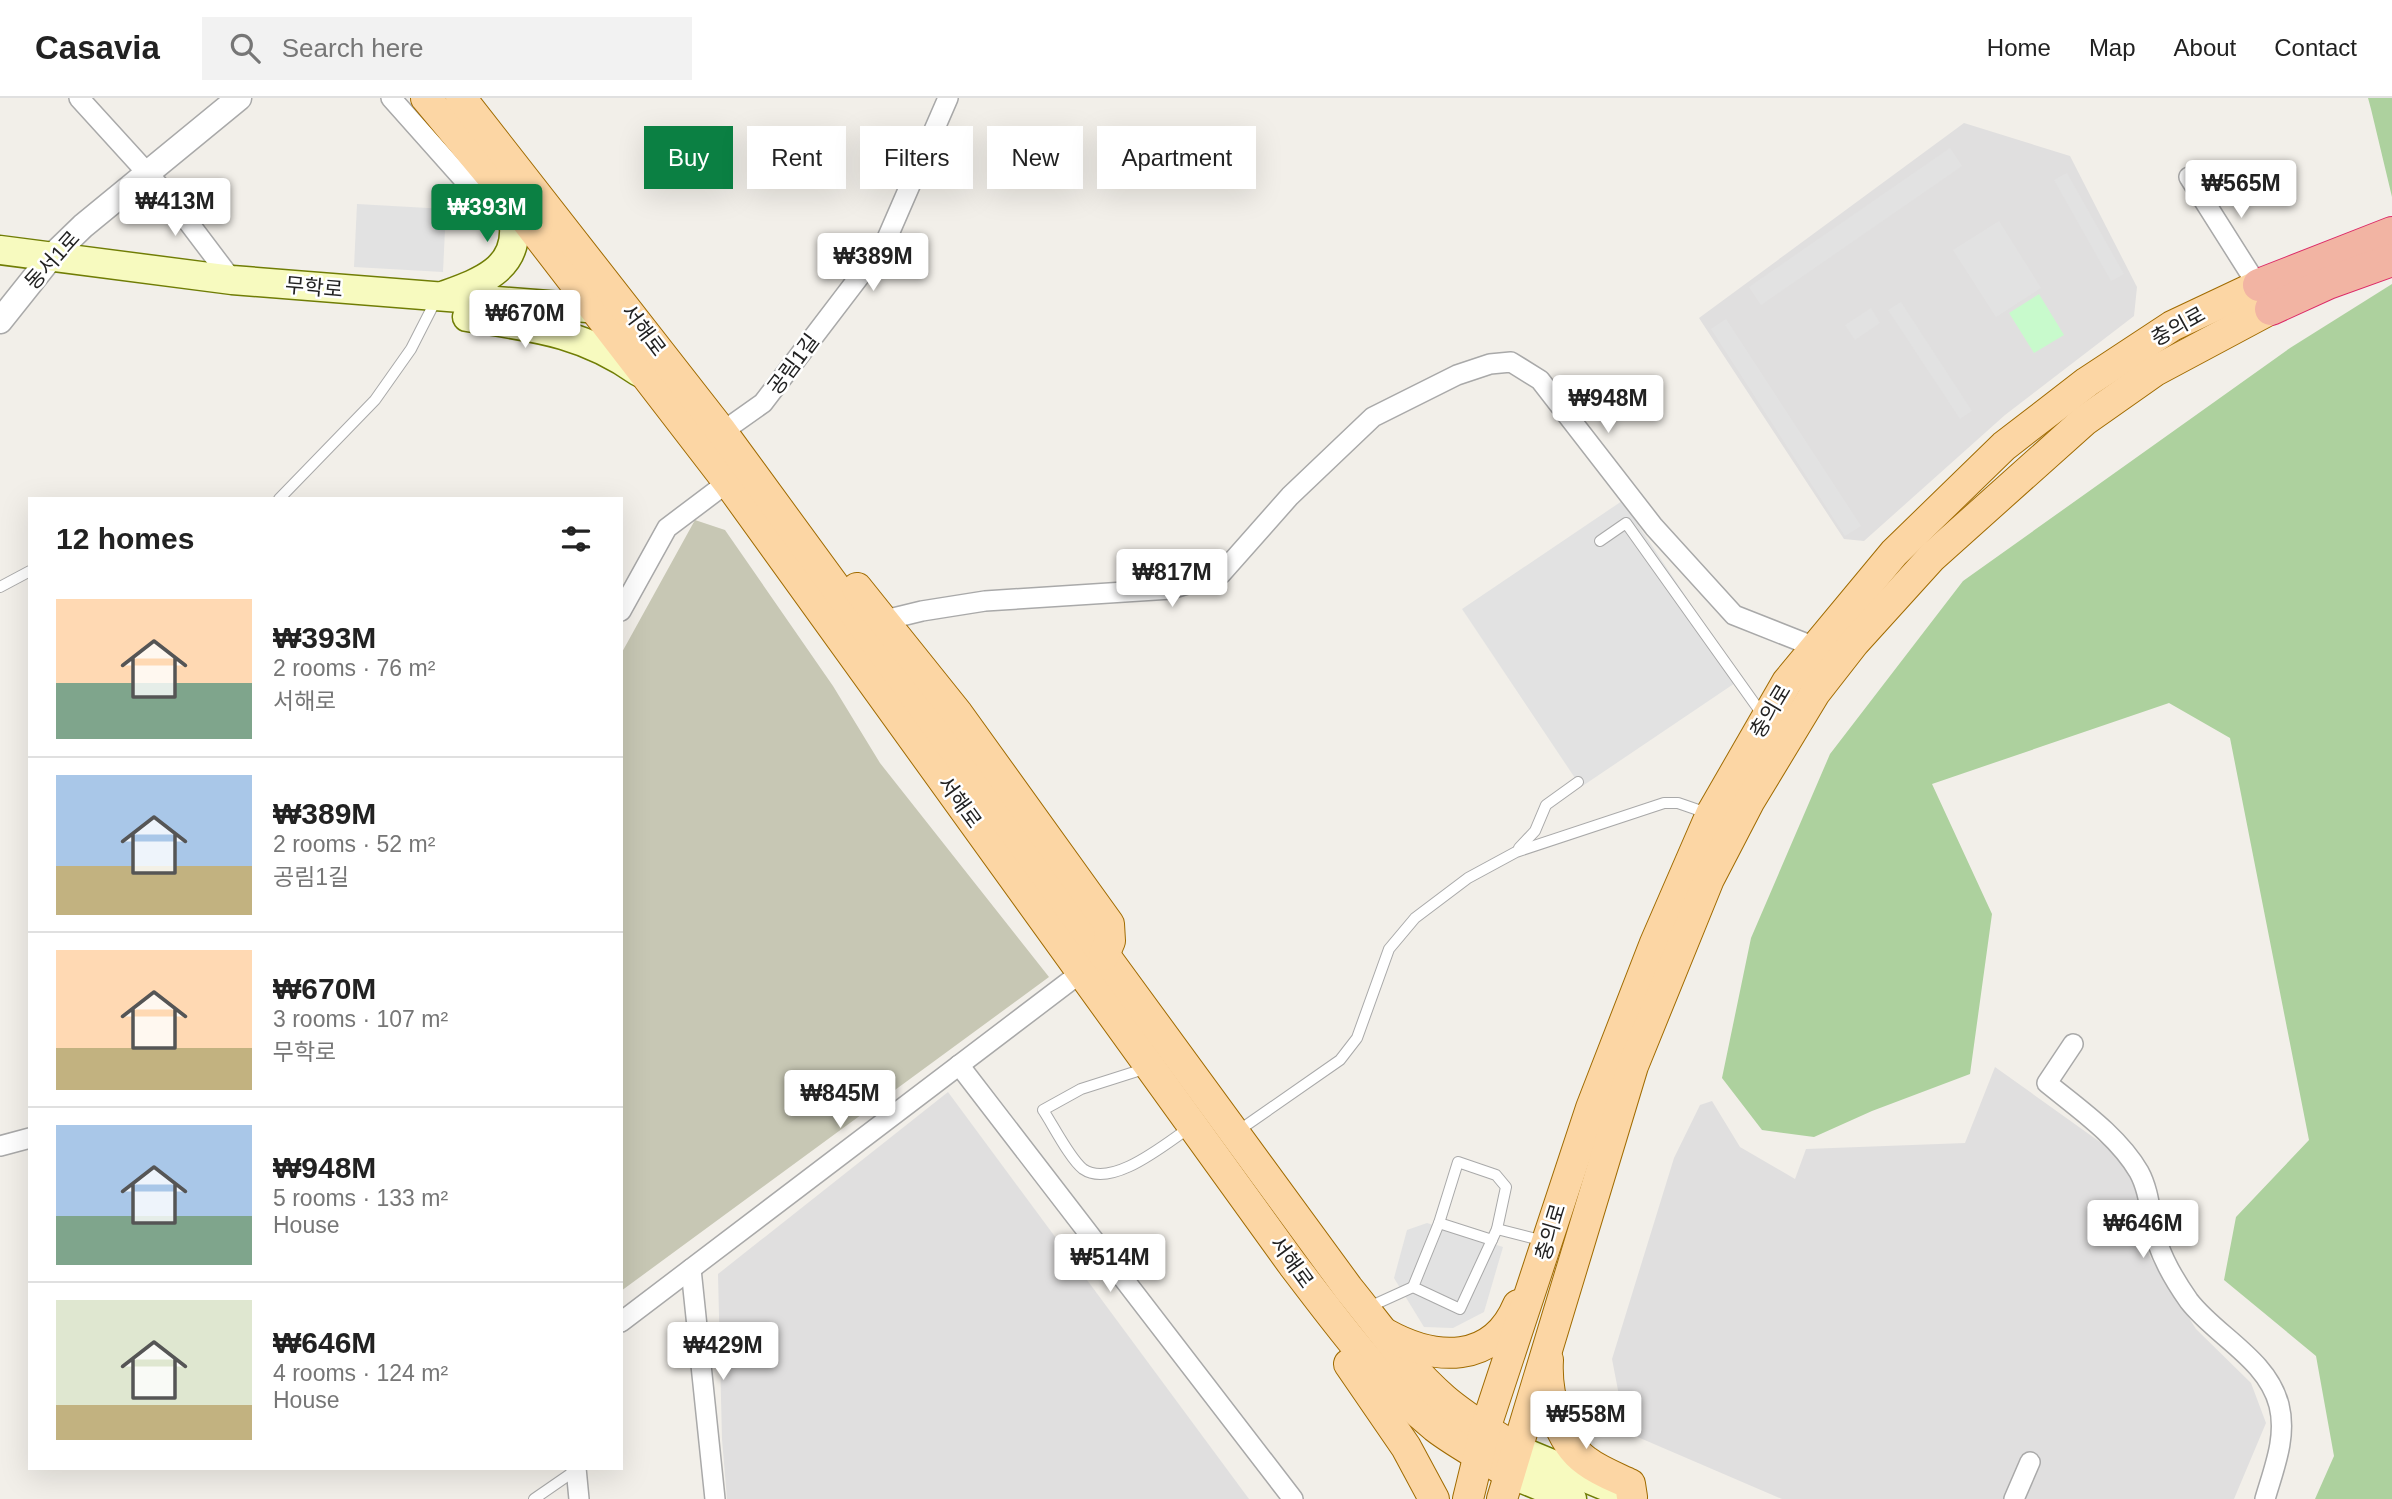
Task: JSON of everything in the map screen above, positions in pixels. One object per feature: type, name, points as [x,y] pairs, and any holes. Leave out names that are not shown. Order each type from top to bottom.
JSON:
[{"type":"highway","name":"충의로","points":[[2265,297],[2392,233]]},
{"type":"highway","name":"충의로","points":[[2265,297],[2328,283],[2392,260]]},
{"type":"main road","name":"서해로","points":[[426,98],[506,194],[1094,963],[1235,1133],[1385,1334],[1482,1442]]},
{"type":"main road","name":"서해로","points":[[461,98],[722,432],[1094,963],[1151,1067],[1293,1265],[1358,1350],[1396,1393],[1438,1429],[1482,1442]]},
{"type":"main road","points":[[506,194],[514,226],[508,258],[480,282],[437,298],[450,314],[545,329],[595,344],[647,378]]},
{"type":"main road","name":"무학로","points":[[0,250],[232,280],[437,298],[629,310]]},
{"type":"main road","name":"충의로","points":[[1482,1442],[1591,1108],[1655,943],[1711,814],[1787,681],[1886,561],[2004,446],[2087,382],[2172,327],[2265,297]]},
{"type":"main road","name":"충의로","points":[[1509,1474],[1573,1273],[1633,1066],[1709,879],[1749,802],[1815,693],[1893,598],[1971,520],[2119,395],[2193,348],[2265,297]]},
{"type":"main road","points":[[722,432],[885,620],[958,714],[1108,924],[1110,941],[1094,963]]},
{"type":"main road","points":[[1950,496],[1968,504],[1971,520]]},
{"type":"main road","points":[[1543,1254],[1552,1280],[1564,1280],[1573,1273]]},
{"type":"main road","points":[[1358,1350],[1370,1355],[1378,1354],[1385,1346],[1385,1334],[1400,1342],[1440,1353],[1452,1354],[1477,1348],[1506,1328],[1533,1269],[1543,1254]]},
{"type":"main road","points":[[1293,1265],[1288,1274],[1406,1447],[1428,1494]]},
{"type":"main road","points":[[1509,1474],[1632,1498],[1630,1484],[1586,1461],[1573,1448],[1562,1428],[1548,1380],[1551,1336]]},
{"type":"main road","points":[[1482,1442],[1509,1474],[1572,1499]]},
{"type":"main road","points":[[1468,1499],[1482,1442]]},
{"type":"street","points":[[79,98],[147,173],[232,280]]},
{"type":"street","name":"동서1로","points":[[0,321],[51,257],[147,173],[239,98]]},
{"type":"street","points":[[391,98],[472,189],[506,194]]},
{"type":"street","name":"공림1길","points":[[722,432],[763,403],[885,243],[948,98]]},
{"type":"street","points":[[2189,177],[2265,297]]},
{"type":"street","points":[[885,620],[985,601],[1171,589],[1222,573],[1290,495],[1373,417],[1457,375],[1490,364],[1511,362],[1540,380],[1654,527],[1734,615],[1815,648]]},
{"type":"street","points":[[623,607],[667,528],[728,482]]},
{"type":"street","points":[[623,1320],[1094,963]]},
{"type":"street","points":[[2073,1044],[2047,1083],[2093,1121],[2140,1173],[2158,1243],[2176,1280],[2190,1302],[2258,1368],[2270,1384],[2279,1404],[2281,1446],[2265,1499]]},
{"type":"street","points":[[959,1065],[1293,1499]]},
{"type":"street","points":[[0,1146],[28,1139]]},
{"type":"street","points":[[691,1269],[715,1499]]},
{"type":"street","points":[[2014,1499],[2030,1462]]},
{"type":"street","points":[[576,1470],[579,1499]]},
{"type":"lane","points":[[281,497],[375,400],[411,349],[437,298]]},
{"type":"lane","points":[[1601,541],[1626,523],[1765,718]]},
{"type":"lane","points":[[0,587],[28,572]]},
{"type":"lane","points":[[1516,852],[1535,831],[1546,805],[1578,782]]},
{"type":"lane","points":[[1235,1133],[1340,1060],[1357,1038],[1389,949],[1415,918],[1468,878],[1516,852],[1664,803],[1678,803],[1711,814]]},
{"type":"lane","points":[[1151,1067],[1081,1089],[1044,1110],[1081,1168],[1094,1174],[1121,1171],[1193,1126]]},
{"type":"lane","points":[[1366,1309],[1413,1287],[1440,1223],[1458,1162],[1496,1175],[1504,1182],[1506,1194],[1497,1228],[1460,1309],[1413,1287]]},
{"type":"lane","points":[[1440,1223],[1492,1240]]},
{"type":"lane","points":[[1497,1228],[1543,1254]]},
{"type":"lane","points":[[534,1499],[575,1470]]},
{"type":"shaded area","points":[[1964,123],[2070,156],[2137,287],[2134,316],[2005,415],[1864,541],[1844,539],[1699,318]]},
{"type":"shaded area","points":[[1950,148],[1962,166],[1761,305],[1749,287]]},
{"type":"shaded area","points":[[2067,173],[2124,274],[2111,281],[2054,180]]},
{"type":"shaded area","points":[[357,204],[446,209],[443,272],[354,267]]},
{"type":"shaded area","points":[[1999,221],[2041,288],[1996,317],[1953,250]]},
{"type":"shaded area","points":[[1901,302],[1972,411],[1960,419],[1888,310]]},
{"type":"shaded area","points":[[1871,308],[1880,323],[1855,340],[1845,325]]},
{"type":"shaded area","points":[[1726,319],[1861,526],[1845,536],[1711,329]]},
{"type":"shaded area","points":[[1622,501],[1741,679],[1581,787],[1462,609]]},
{"type":"shaded area","points":[[695,520],[725,530],[833,686],[880,763],[1049,977],[623,1290],[623,650]]},
{"type":"shaded area","points":[[1995,1067],[2135,1167],[2149,1255],[2196,1329],[2251,1383],[2266,1423],[2234,1499],[2011,1499],[2005,1496],[2004,1499],[1782,1499],[1626,1432],[1612,1359],[1674,1158],[1700,1105],[1712,1101],[1740,1147],[1795,1179],[1806,1149],[1965,1143]]},
{"type":"shaded area","points":[[948,1092],[1249,1499],[727,1499],[722,1439],[718,1274]]},
{"type":"shaded area","points":[[1427,1223],[1503,1247],[1484,1312],[1453,1328],[1424,1327],[1394,1278],[1407,1230]]},
{"type":"green space","points":[[2368,98],[2392,98],[2392,197],[2371,109]]},
{"type":"green space","points":[[2392,284],[2392,1499],[2315,1499],[2334,1456],[2316,1356],[2224,1280],[2236,1217],[2309,1140],[2230,738],[2169,703],[1932,784],[1992,914],[1970,1074],[1872,1111],[1814,1137],[1762,1130],[1722,1078],[1751,938],[1830,754],[1963,581],[2290,348]]},
{"type":"green space","points":[[2039,294],[2064,335],[2034,353],[2009,313]]}]
